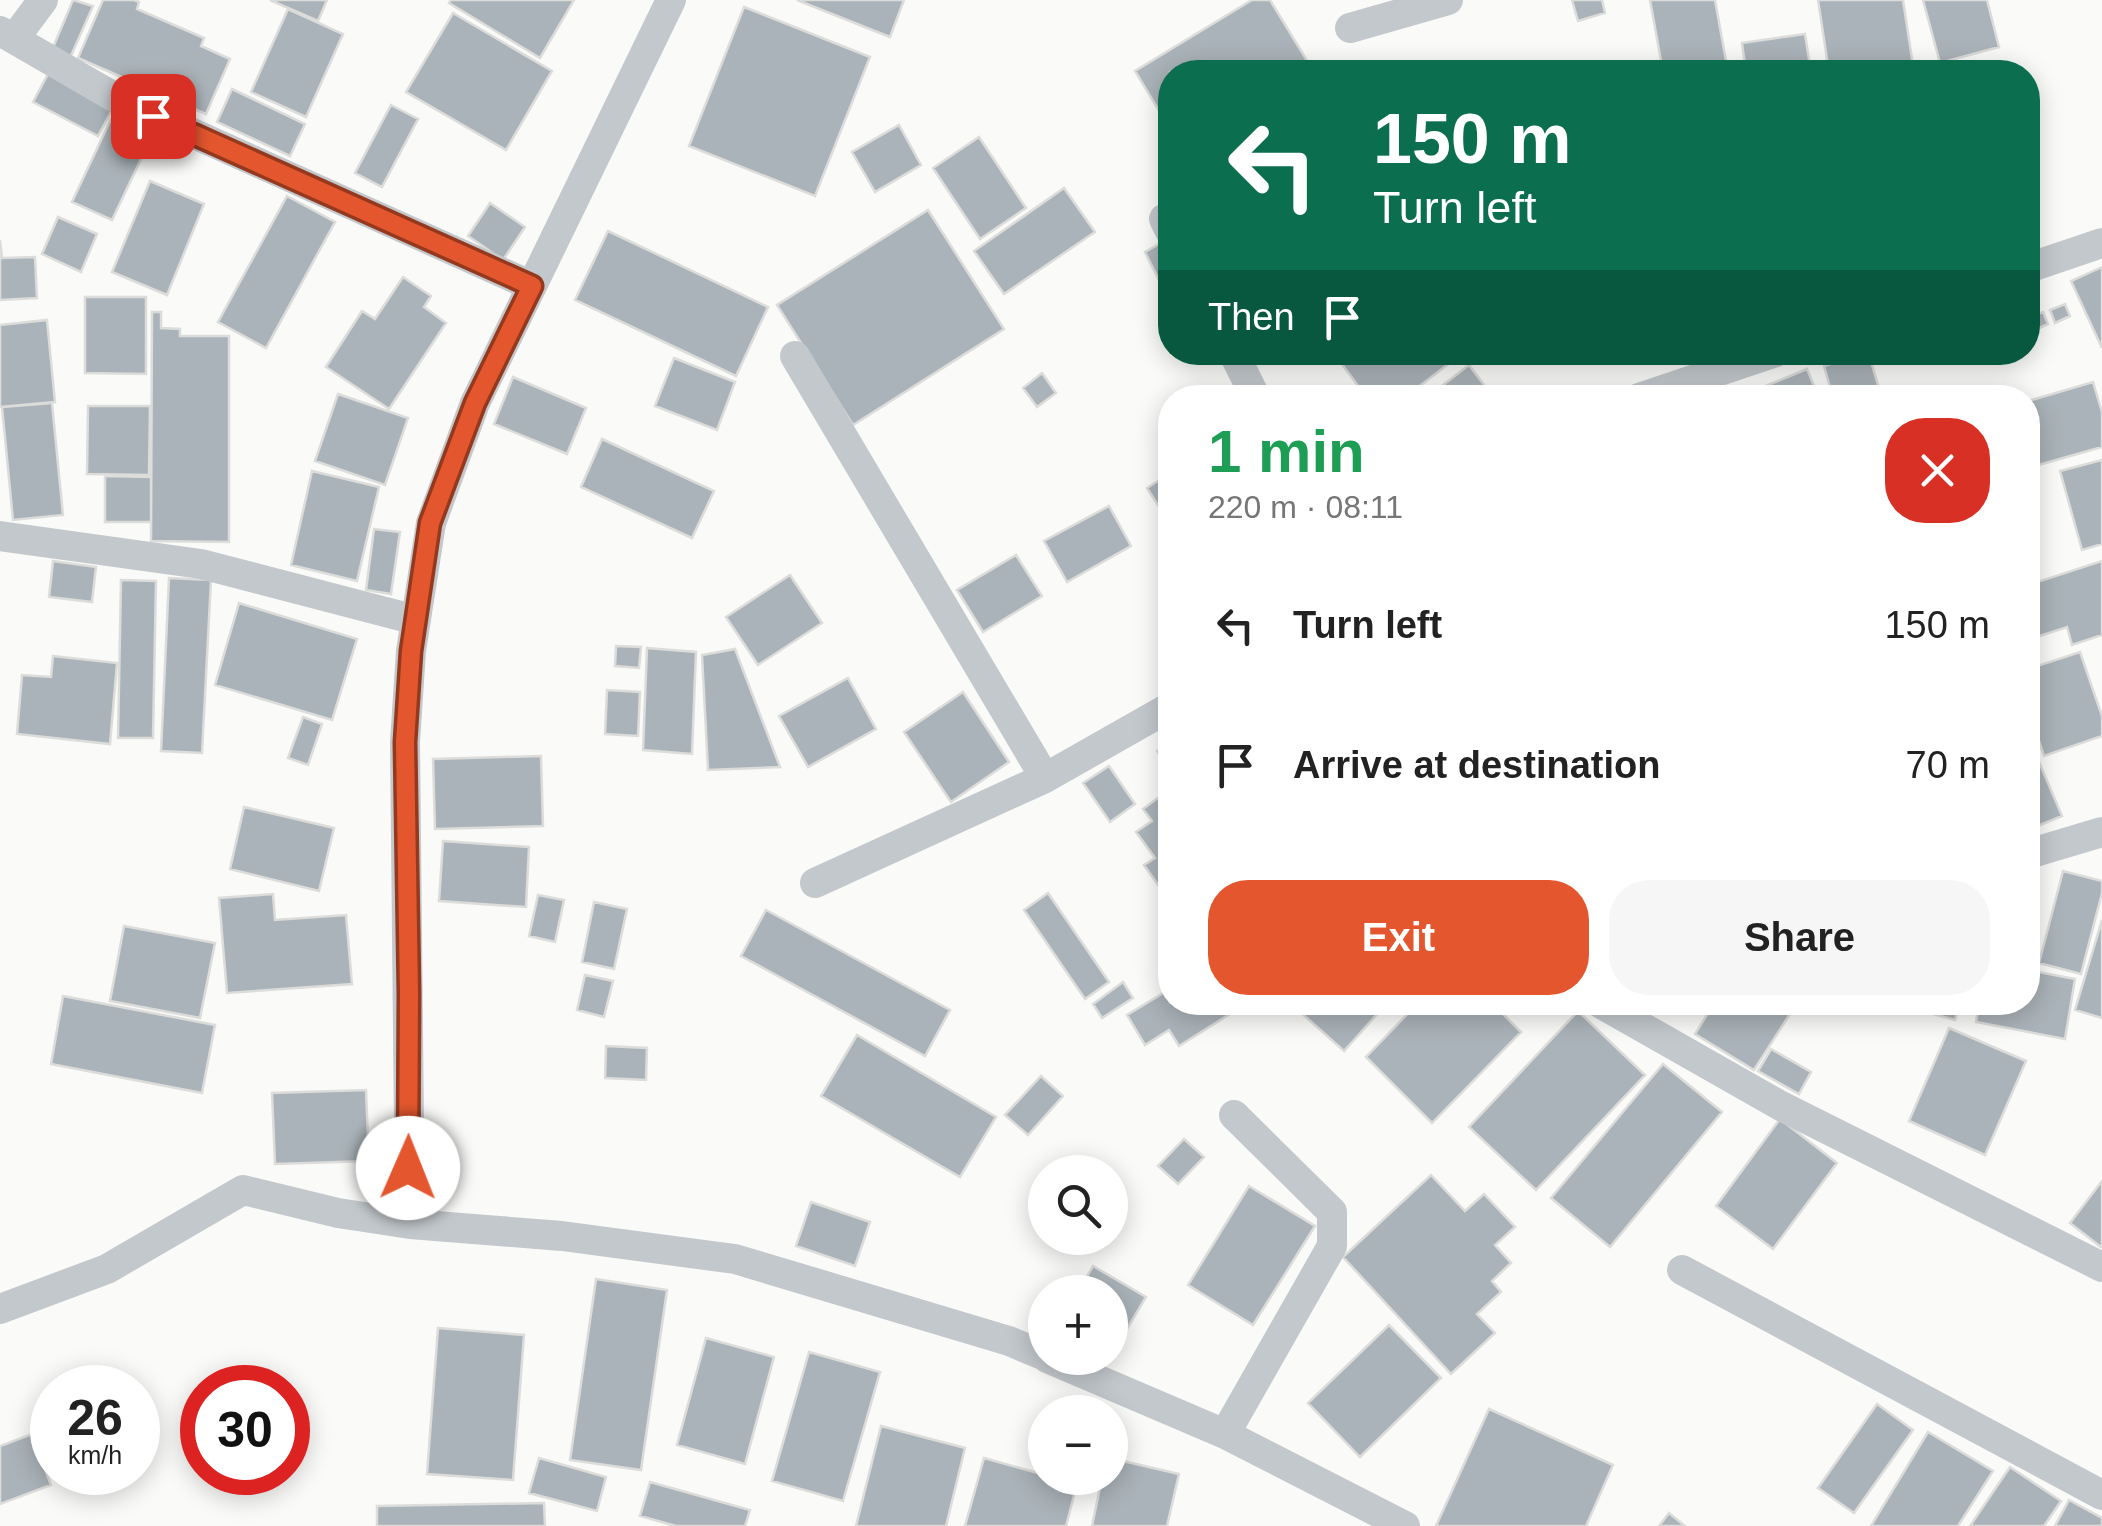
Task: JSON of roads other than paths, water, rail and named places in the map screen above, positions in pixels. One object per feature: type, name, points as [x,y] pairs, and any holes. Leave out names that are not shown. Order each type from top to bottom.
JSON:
[{"type":"street","points":[[43,0],[7,35],[121,102],[532,286]]},
{"type":"street","points":[[410,1224],[405,742],[411,651],[430,523],[475,403],[671,0]]},
{"type":"street","points":[[1350,28],[1448,0]]},
{"type":"street","points":[[2040,264],[2102,243]]},
{"type":"street","points":[[794,356],[1045,778]]},
{"type":"street","points":[[1678,385],[1737,365]]},
{"type":"street","points":[[0,536],[201,564],[416,620]]},
{"type":"street","points":[[816,883],[1045,778],[1158,714]]},
{"type":"street","points":[[2040,850],[2102,832]]},
{"type":"street","points":[[1621,1015],[1781,1106],[2102,1267]]},
{"type":"street","points":[[1226,1434],[1332,1246],[1332,1212],[1234,1115]]},
{"type":"street","points":[[0,1309],[107,1268],[243,1190],[338,1213],[410,1224],[562,1236],[735,1259],[1028,1349]]},
{"type":"street","points":[[1682,1270],[2102,1495]]},
{"type":"street","points":[[1088,1375],[1226,1434],[1405,1526]]}]
